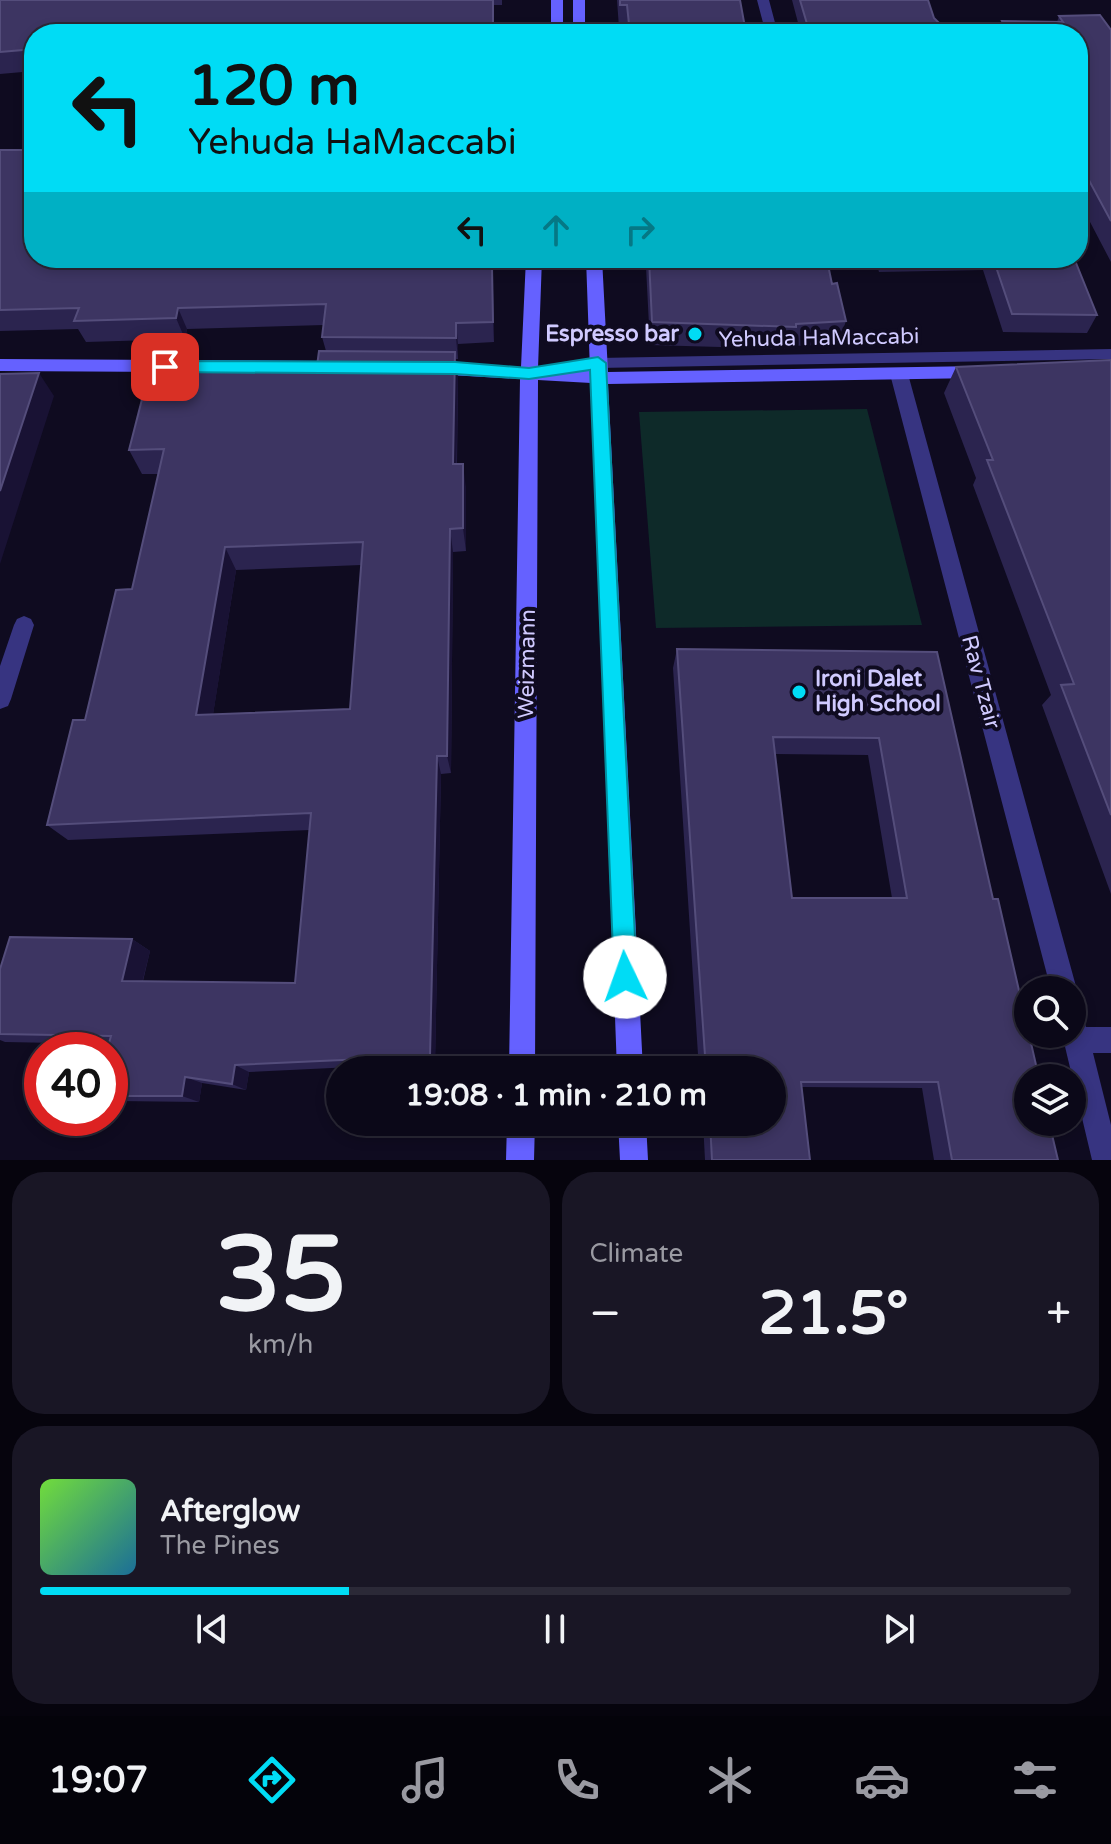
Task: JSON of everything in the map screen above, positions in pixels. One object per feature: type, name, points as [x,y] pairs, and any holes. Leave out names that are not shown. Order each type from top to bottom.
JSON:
[{"type":"street","points":[[557,0],[557,24]]},
{"type":"street","points":[[579,0],[579,24]]},
{"type":"street","points":[[763,0],[769,24]]},
{"type":"street","name":"Weizmann","points":[[522,1056],[529,373],[534,268]]},
{"type":"street","points":[[594,268],[629,1056]]},
{"type":"street","points":[[0,365],[351,367]]},
{"type":"street","name":"Yehuda HaMaccabi","points":[[411,367],[529,373],[598,370],[899,374],[1111,368]]},
{"type":"street","name":"Rav Tzair","points":[[899,374],[1060,976]]},
{"type":"street","points":[[0,699],[24,625]]},
{"type":"street","points":[[1086,1034],[1111,1040]]},
{"type":"street","points":[[1078,1048],[1106,1160]]},
{"type":"street","points":[[520,1160],[521,1136]]},
{"type":"street","points":[[633,1136],[634,1160]]},
{"type":"lane","name":"Yehuda HaMaccabi","points":[[598,370],[1111,354]]},
{"type":"green space","points":[[867,409],[922,625],[656,628],[639,412]]},
{"type":"building","points":[[0,0],[493,0],[493,24],[24,24],[24,50],[0,52]]},
{"type":"building","points":[[620,0],[740,0],[744,24],[629,24],[627,5],[620,5]]},
{"type":"building","points":[[800,0],[928,0],[939,23],[966,24],[807,24]]},
{"type":"building","points":[[1100,15],[1111,30],[1111,221],[1088,178],[1088,24],[1004,24],[1002,21],[1063,22],[1059,16]]},
{"type":"building","points":[[0,150],[24,150],[24,268],[492,268],[493,322],[456,323],[456,338],[322,337],[326,304],[178,308],[176,318],[74,321],[79,308],[0,310]]},
{"type":"building","points":[[649,268],[829,268],[832,284],[837,283],[846,321],[796,324],[796,327],[652,322]]},
{"type":"building","points":[[996,268],[1078,268],[1097,315],[1012,314]]},
{"type":"building","points":[[319,351],[455,352],[453,464],[463,464],[463,528],[450,529],[447,756],[437,756],[430,1056],[326,1056],[326,1061],[235,1065],[232,1084],[185,1077],[182,1096],[128,1096],[128,1032],[0,1034],[0,969],[10,937],[132,939],[122,981],[295,983],[311,813],[47,825],[73,720],[85,720],[116,590],[132,589],[164,449],[129,450],[149,372],[317,366]],"holes":[[[363,542],[350,709],[196,715],[225,547]]]},
{"type":"building","points":[[1111,360],[1111,815],[1061,685],[1074,684],[987,460],[993,460],[956,367]]},
{"type":"building","points":[[39,373],[0,491],[0,374]]},
{"type":"building","points":[[677,649],[937,652],[993,899],[998,899],[1016,976],[1014,1048],[1032,1048],[1036,1064],[1014,1064],[1014,1136],[1052,1136],[1058,1160],[952,1160],[938,1082],[801,1082],[810,1160],[712,1160],[711,1136],[786,1136],[786,1056],[705,1056]],"holes":[[[773,737],[879,738],[907,898],[792,898]]]},
{"type":"place","name":"Espresso bar","points":[[695,334]]},
{"type":"place","name":"Ironi Dalet High School","points":[[799,692]]},
{"type":"route","points":[[165,367],[455,368],[529,373],[598,363],[625,977]]}]
